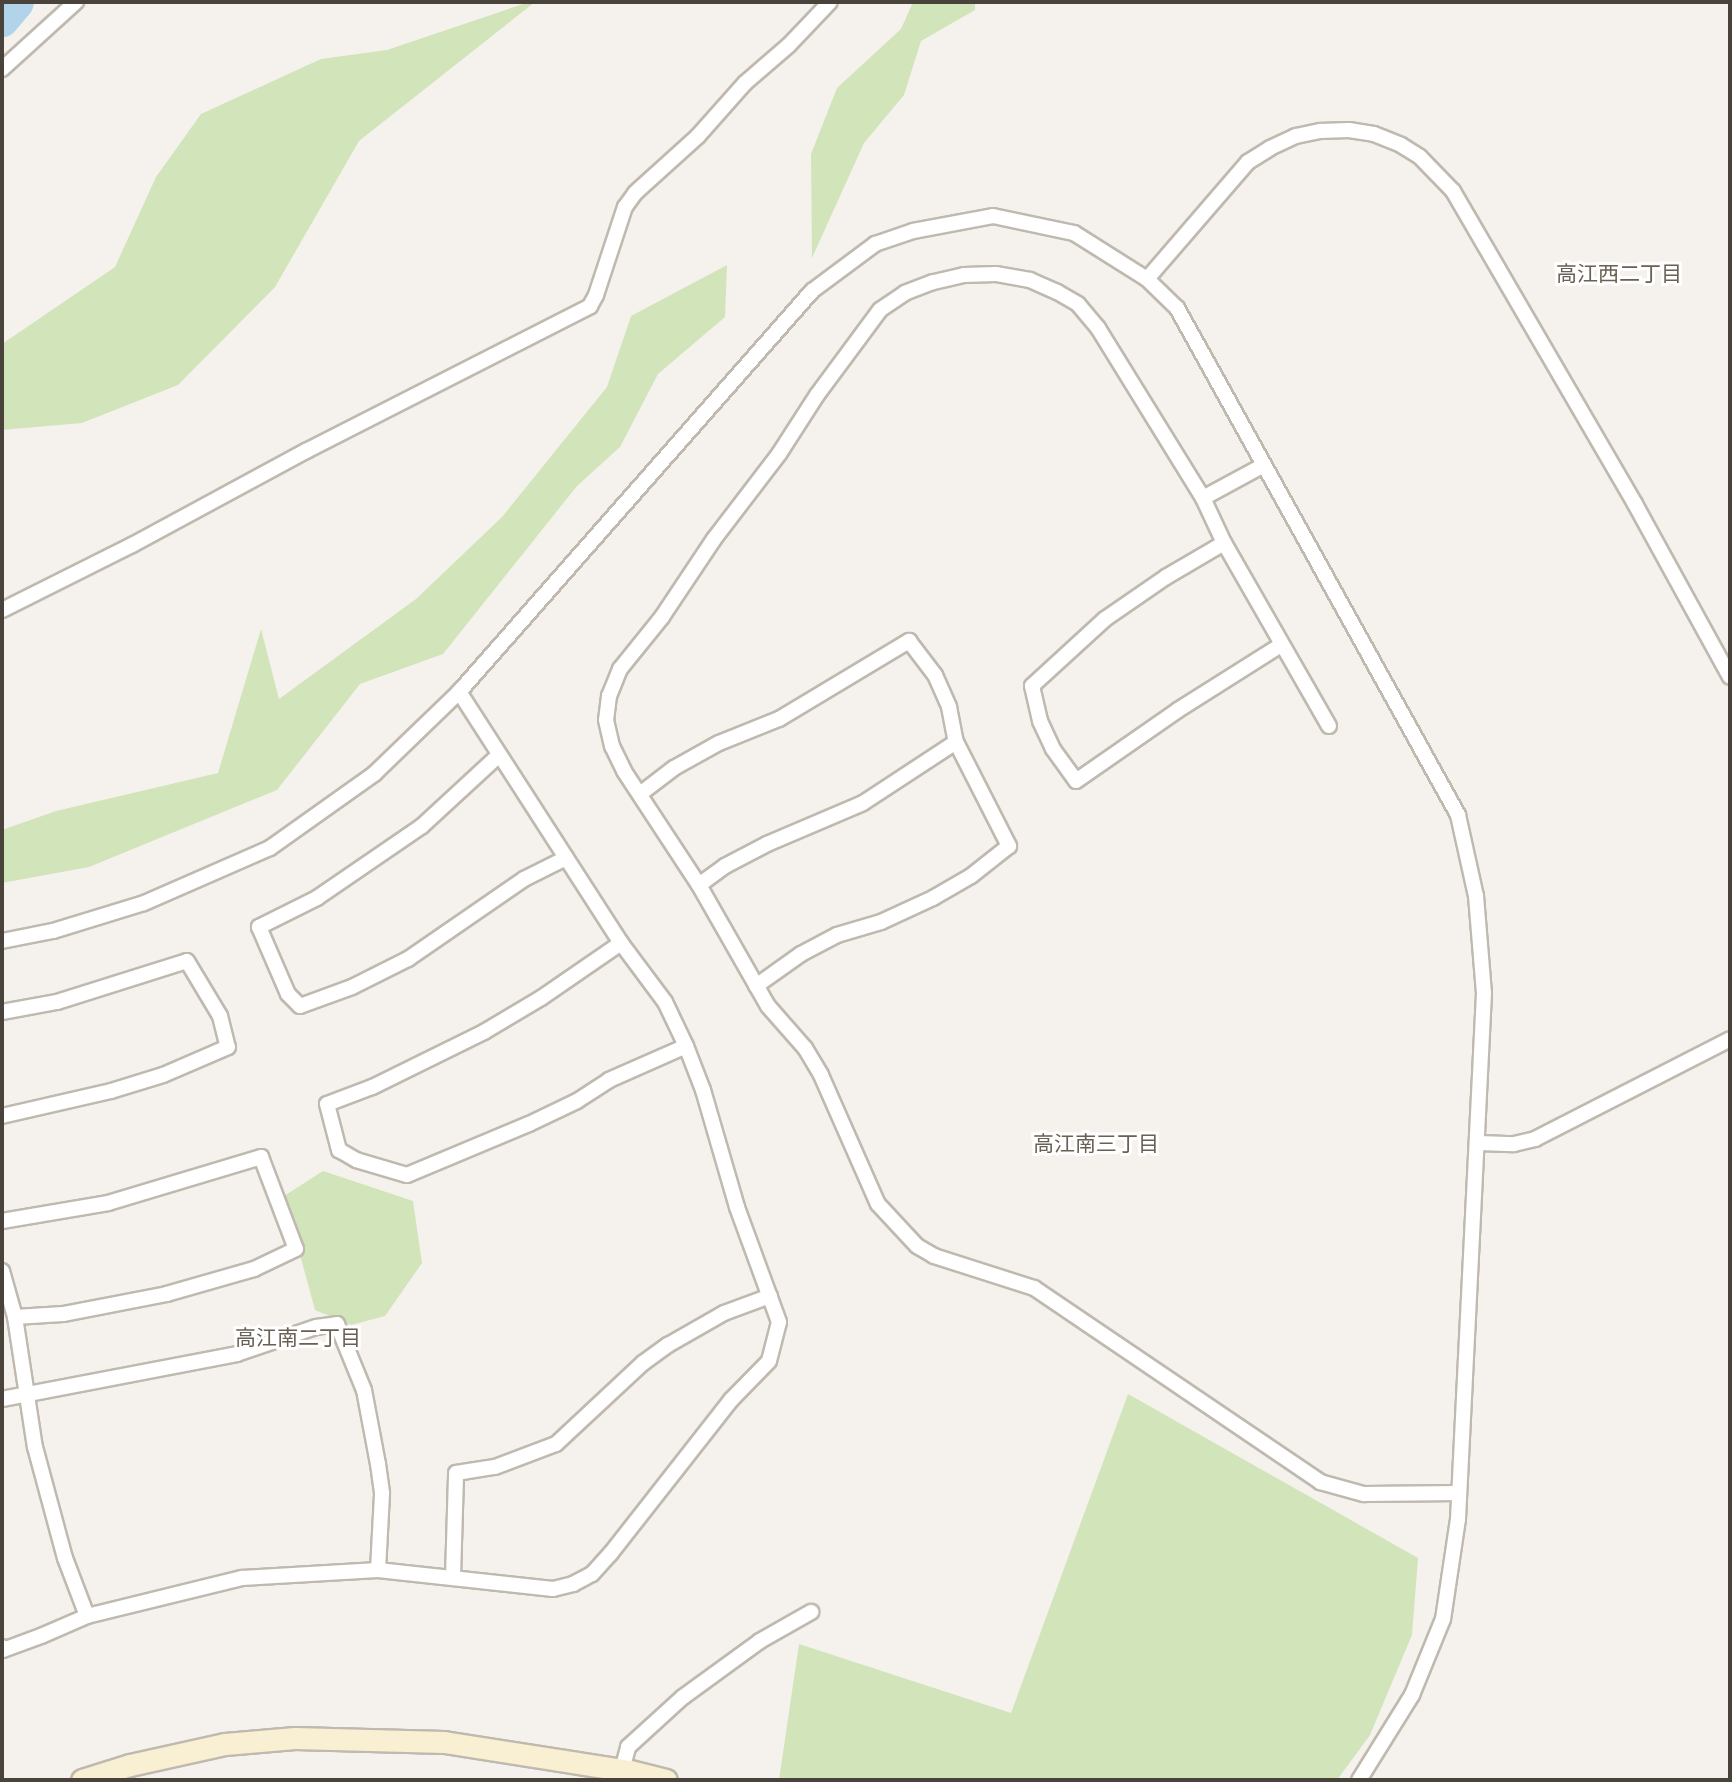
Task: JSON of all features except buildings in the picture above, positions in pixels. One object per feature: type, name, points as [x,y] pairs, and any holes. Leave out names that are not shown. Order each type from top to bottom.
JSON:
[{"type":"street","points":[[2,69],[76,2]]},
{"type":"street","points":[[2,610],[590,306],[625,207],[635,193],[698,136],[768,60],[826,7],[811,2]]},
{"type":"street","points":[[1147,279],[1248,162],[1269,148],[1296,136],[1320,131],[1349,130],[1374,134],[1401,145],[1420,157],[1440,176],[1465,212],[1629,492],[1730,677]]},
{"type":"street","points":[[2,942],[53,931],[144,903],[270,848],[374,774],[459,692],[811,291],[875,244],[913,231],[993,216],[1074,233],[1147,279],[1177,308],[1458,815],[1476,896],[1484,993],[1479,1143],[1459,1493],[1443,1619],[1412,1695],[1359,1780]]},
{"type":"street","points":[[1329,726],[1224,544],[1203,498],[1167,444],[1124,367],[1078,304],[1030,280],[996,274],[964,275],[905,293],[880,310],[856,340],[779,454],[620,669],[609,696],[606,720],[612,746],[699,885],[768,1006],[805,1048],[821,1075],[878,1204],[916,1246],[934,1256],[1034,1288],[1320,1482],[1364,1494],[1459,1493]]},
{"type":"street","points":[[1203,498],[1264,465]]},
{"type":"street","points":[[1224,544],[1166,577],[1105,619],[1061,656],[1032,686],[1040,721],[1053,749],[1076,781],[1281,645]]},
{"type":"street","points":[[640,794],[674,768],[719,743],[779,719],[909,641],[935,675],[949,708],[956,742],[987,808],[1009,846],[971,876],[933,898],[881,922],[837,935],[801,954],[757,986]]},
{"type":"street","points":[[2,1647],[3,1650],[88,1616],[242,1578],[378,1570],[553,1589],[592,1574],[731,1400],[769,1361],[779,1322],[737,1207],[703,1090],[686,1046],[665,1002],[621,943],[459,692]]},
{"type":"street","points":[[699,885],[725,866],[767,844],[863,803],[956,742]]},
{"type":"street","points":[[499,755],[422,826],[317,898],[259,927],[288,994],[300,1006],[352,987],[408,959],[524,879],[566,858]]},
{"type":"street","points":[[621,943],[541,998],[484,1032],[372,1087],[327,1104],[339,1150],[356,1160],[407,1175],[529,1124],[577,1101],[609,1080],[686,1046]]},
{"type":"street","points":[[2,1012],[57,1002],[187,961],[220,1016],[228,1047],[163,1075],[111,1091],[2,1116]]},
{"type":"street","points":[[1479,1143],[1514,1144],[1535,1139],[1730,1039]]},
{"type":"street","points":[[2,1221],[108,1203],[261,1157],[296,1249],[254,1269],[167,1294],[63,1314],[15,1317]]},
{"type":"street","points":[[2,1271],[15,1317],[35,1447],[65,1558],[88,1616]]},
{"type":"street","points":[[453,1577],[456,1473],[495,1467],[556,1444],[643,1363],[668,1345],[724,1313],[770,1296]]},
{"type":"street","points":[[2,1399],[237,1354],[316,1327],[337,1324],[365,1391],[378,1464],[382,1494],[378,1570]]},
{"type":"street","points":[[622,1770],[628,1747],[682,1697],[760,1642],[811,1612]]},
{"type":"street","points":[[82,1780],[133,1773],[225,1744],[295,1738],[444,1742],[622,1770],[666,1780]]},
{"type":"green space","points":[[535,2],[359,141],[275,287],[178,385],[82,423],[2,430],[2,344],[115,267],[156,177],[201,114],[321,59],[387,50]]},
{"type":"green space","points":[[913,2],[975,2],[975,10],[921,41],[904,95],[864,143],[812,258],[811,154],[837,88],[901,29]]},
{"type":"green space","points":[[727,265],[725,317],[658,374],[620,447],[577,486],[443,654],[360,684],[277,790],[89,867],[2,883],[2,830],[56,811],[218,773],[261,629],[279,699],[416,599],[502,517],[607,387],[631,316]]},
{"type":"green space","points":[[323,1171],[413,1201],[422,1263],[385,1316],[351,1325],[315,1310],[284,1196]]},
{"type":"green space","points":[[1128,1394],[1418,1558],[1412,1635],[1370,1735],[1337,1780],[779,1780],[799,1644],[1011,1713]]},
{"type":"waterway","points":[[2,20],[17,2]]},
{"type":"district","name":"高江西二丁目","points":[[1619,274]]},
{"type":"district","name":"高江南三丁目","points":[[1096,1144]]},
{"type":"district","name":"高江南二丁目","points":[[298,1338]]}]
